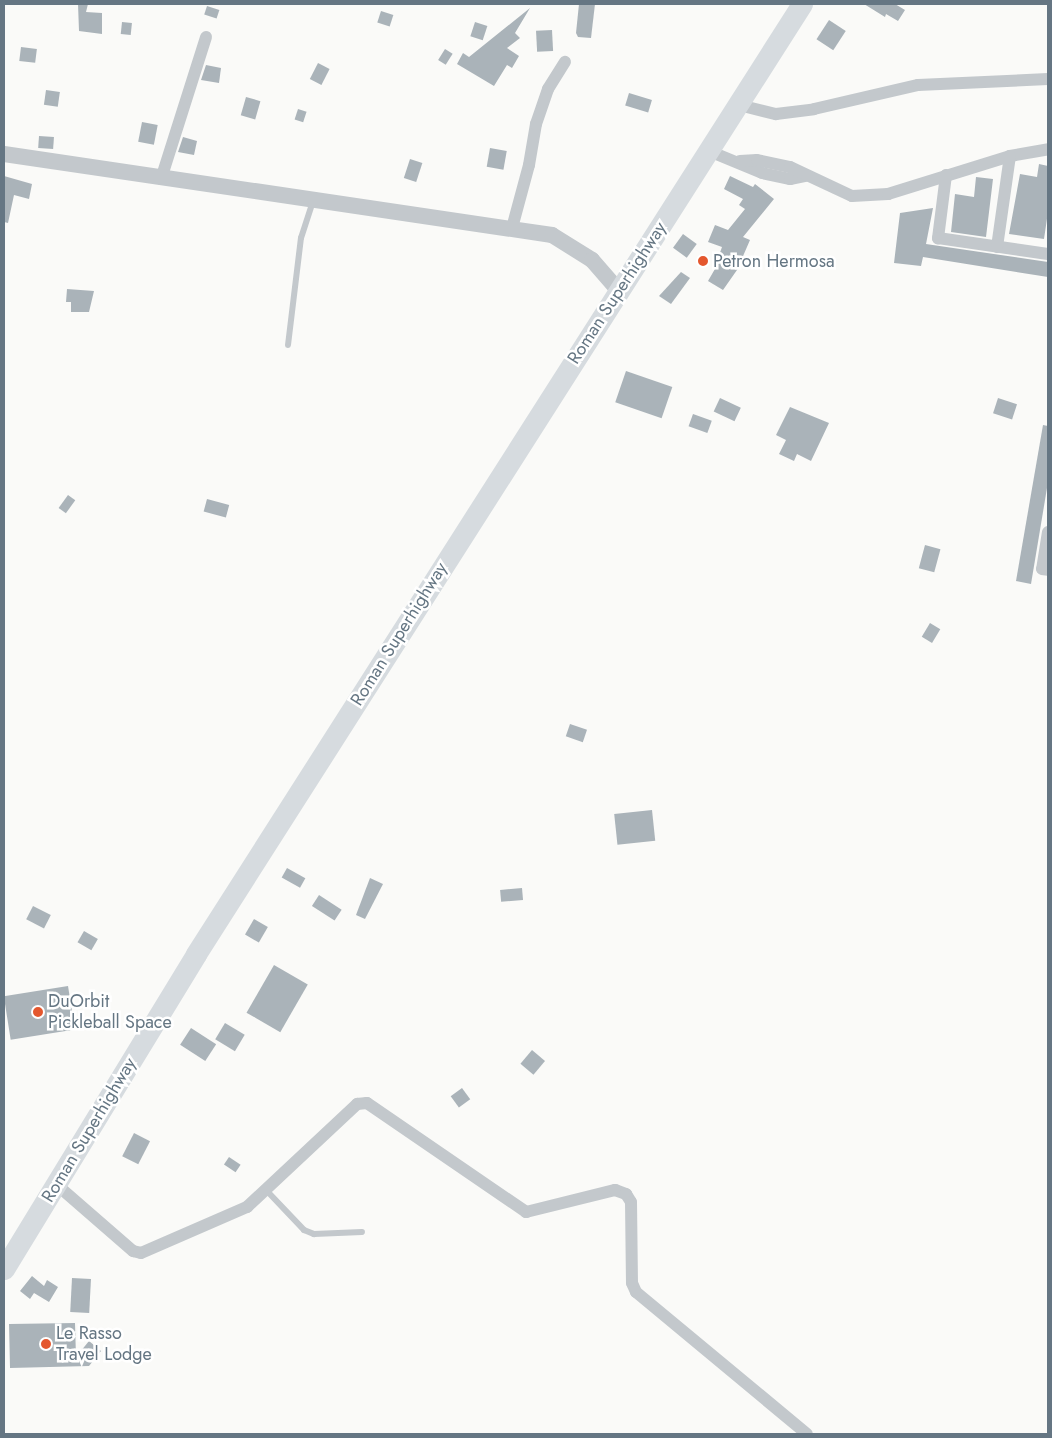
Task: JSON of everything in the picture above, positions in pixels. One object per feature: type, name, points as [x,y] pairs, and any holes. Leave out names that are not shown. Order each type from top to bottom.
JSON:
[{"type":"main road","name":"Roman Superhighway","points":[[4,1270],[201,945],[802,4]]},
{"type":"street","points":[[161,179],[206,37]]},
{"type":"street","points":[[512,228],[529,165],[536,124],[548,89],[565,62]]},
{"type":"street","points":[[739,105],[776,114],[814,109],[918,85],[1048,79]]},
{"type":"street","points":[[709,151],[740,161],[757,160],[790,167],[852,196],[888,194],[1010,156],[1048,150]]},
{"type":"street","points":[[4,154],[161,179],[552,235],[578,249],[592,260],[619,290]]},
{"type":"street","points":[[997,247],[1010,156]]},
{"type":"street","points":[[946,175],[938,238],[1048,254]]},
{"type":"street","points":[[1045,570],[1048,532]]},
{"type":"street","points":[[57,1185],[133,1251],[141,1253],[247,1207],[357,1104],[367,1103],[526,1212],[615,1190],[626,1194],[630,1202],[632,1283],[636,1292],[808,1434]]},
{"type":"lane","points":[[288,345],[301,238],[313,200]]},
{"type":"lane","points":[[267,1190],[304,1230],[314,1234],[362,1232]]},
{"type":"building","points":[[78,4],[88,4],[86,12],[102,13],[102,34],[79,31]]},
{"type":"building","points":[[579,4],[595,4],[591,38],[578,37],[576,33]]},
{"type":"building","points":[[864,4],[895,4],[905,10],[898,21],[886,14],[885,17]]},
{"type":"building","points":[[207,6],[219,10],[217,19],[204,15]]},
{"type":"building","points":[[530,8],[515,33],[520,38],[507,48],[519,56],[512,68],[507,65],[494,86],[457,64],[463,53],[469,57]]},
{"type":"building","points":[[381,11],[393,15],[390,26],[377,22]]},
{"type":"building","points":[[829,20],[846,31],[833,50],[816,39]]},
{"type":"building","points":[[122,22],[132,23],[131,35],[121,34]]},
{"type":"building","points":[[475,22],[487,26],[483,40],[470,36]]},
{"type":"building","points":[[552,30],[553,51],[537,52],[536,31]]},
{"type":"building","points":[[21,47],[37,49],[35,63],[19,61]]},
{"type":"building","points":[[445,49],[453,54],[446,65],[438,60]]},
{"type":"building","points":[[318,63],[330,69],[321,85],[310,79]]},
{"type":"building","points":[[206,65],[221,68],[219,83],[201,80]]},
{"type":"building","points":[[46,90],[60,92],[58,107],[44,105]]},
{"type":"building","points":[[629,93],[652,100],[648,112],[625,105]]},
{"type":"building","points":[[246,97],[260,101],[255,119],[241,115]]},
{"type":"building","points":[[298,109],[307,112],[303,122],[295,119]]},
{"type":"building","points":[[142,122],[158,125],[154,145],[138,142]]},
{"type":"building","points":[[39,136],[54,137],[53,149],[38,148]]},
{"type":"building","points":[[183,137],[197,141],[194,155],[178,152]]},
{"type":"building","points":[[490,148],[507,151],[503,170],[487,167]]},
{"type":"building","points":[[410,159],[422,163],[416,182],[404,178]]},
{"type":"building","points":[[1039,164],[1048,166],[1048,212],[1044,239],[1009,234],[1020,174],[1037,177]]},
{"type":"building","points":[[4,176],[32,184],[29,199],[14,195],[8,223],[4,222]]},
{"type":"building","points":[[730,176],[753,187],[755,184],[774,199],[743,237],[750,240],[737,270],[723,290],[708,281],[719,262],[717,261],[722,247],[708,242],[715,225],[728,230],[745,209],[739,205],[743,199],[724,189]]},
{"type":"building","points":[[976,177],[993,179],[986,237],[951,232],[955,194],[974,197]]},
{"type":"building","points":[[933,208],[926,244],[1048,262],[1048,277],[923,257],[921,266],[894,263],[900,213]]},
{"type":"building","points":[[683,234],[697,244],[687,258],[673,248]]},
{"type":"building","points":[[681,272],[690,278],[671,304],[659,296]]},
{"type":"building","points":[[67,289],[94,291],[89,312],[71,312],[71,302],[66,302]]},
{"type":"building","points":[[626,371],[672,387],[662,418],[615,402]]},
{"type":"building","points":[[720,398],[741,408],[735,421],[714,412]]},
{"type":"building","points":[[998,398],[1017,404],[1012,419],[993,413]]},
{"type":"building","points":[[790,407],[829,423],[811,461],[797,454],[794,461],[779,454],[786,440],[776,435]]},
{"type":"building","points":[[693,414],[712,421],[707,433],[689,426]]},
{"type":"building","points":[[1043,425],[1048,426],[1048,482],[1031,584],[1016,581]]},
{"type":"building","points":[[68,495],[75,500],[66,513],[59,508]]},
{"type":"building","points":[[207,499],[229,505],[226,518],[204,512]]},
{"type":"building","points":[[925,545],[940,549],[934,572],[919,568]]},
{"type":"building","points":[[930,623],[940,629],[932,643],[922,637]]},
{"type":"building","points":[[570,724],[587,730],[583,742],[566,736]]},
{"type":"building","points":[[652,810],[655,841],[617,845],[614,814]]},
{"type":"building","points":[[287,868],[305,878],[300,888],[282,878]]},
{"type":"building","points":[[370,878],[383,884],[365,919],[356,915]]},
{"type":"building","points":[[522,888],[523,900],[501,902],[500,890]]},
{"type":"building","points":[[319,895],[342,910],[335,921],[312,906]]},
{"type":"building","points":[[33,906],[51,915],[44,928],[26,919]]},
{"type":"building","points":[[254,919],[268,927],[259,943],[245,935]]},
{"type":"building","points":[[84,931],[98,939],[91,950],[78,942]]},
{"type":"building","points":[[274,965],[308,984],[280,1032],[246,1013]]},
{"type":"building","name":"DuOrbit Pickleball Space","points":[[68,986],[75,1029],[11,1040],[4,996]]},
{"type":"building","points":[[225,1023],[245,1035],[235,1051],[215,1039]]},
{"type":"building","points":[[191,1028],[216,1044],[205,1061],[180,1045]]},
{"type":"building","points":[[532,1050],[545,1061],[533,1075],[520,1064]]},
{"type":"building","points":[[462,1088],[470,1099],[459,1108],[451,1096]]},
{"type":"building","points":[[134,1133],[150,1141],[138,1164],[122,1156]]},
{"type":"building","points":[[229,1157],[241,1165],[236,1172],[224,1164]]},
{"type":"building","points":[[32,1276],[44,1286],[47,1280],[58,1287],[49,1302],[34,1293],[30,1299],[20,1291]]},
{"type":"building","points":[[72,1278],[91,1279],[89,1313],[70,1312]]},
{"type":"building","points":[[75,1323],[76,1357],[89,1341],[101,1351],[89,1366],[10,1368],[9,1324]]},
{"type":"place","name":"Petron Hermosa","points":[[703,261]]},
{"type":"place","name":"DuOrbit Pickleball Space","points":[[38,1012]]},
{"type":"place","name":"Le Rasso Travel Lodge","points":[[46,1344]]}]
